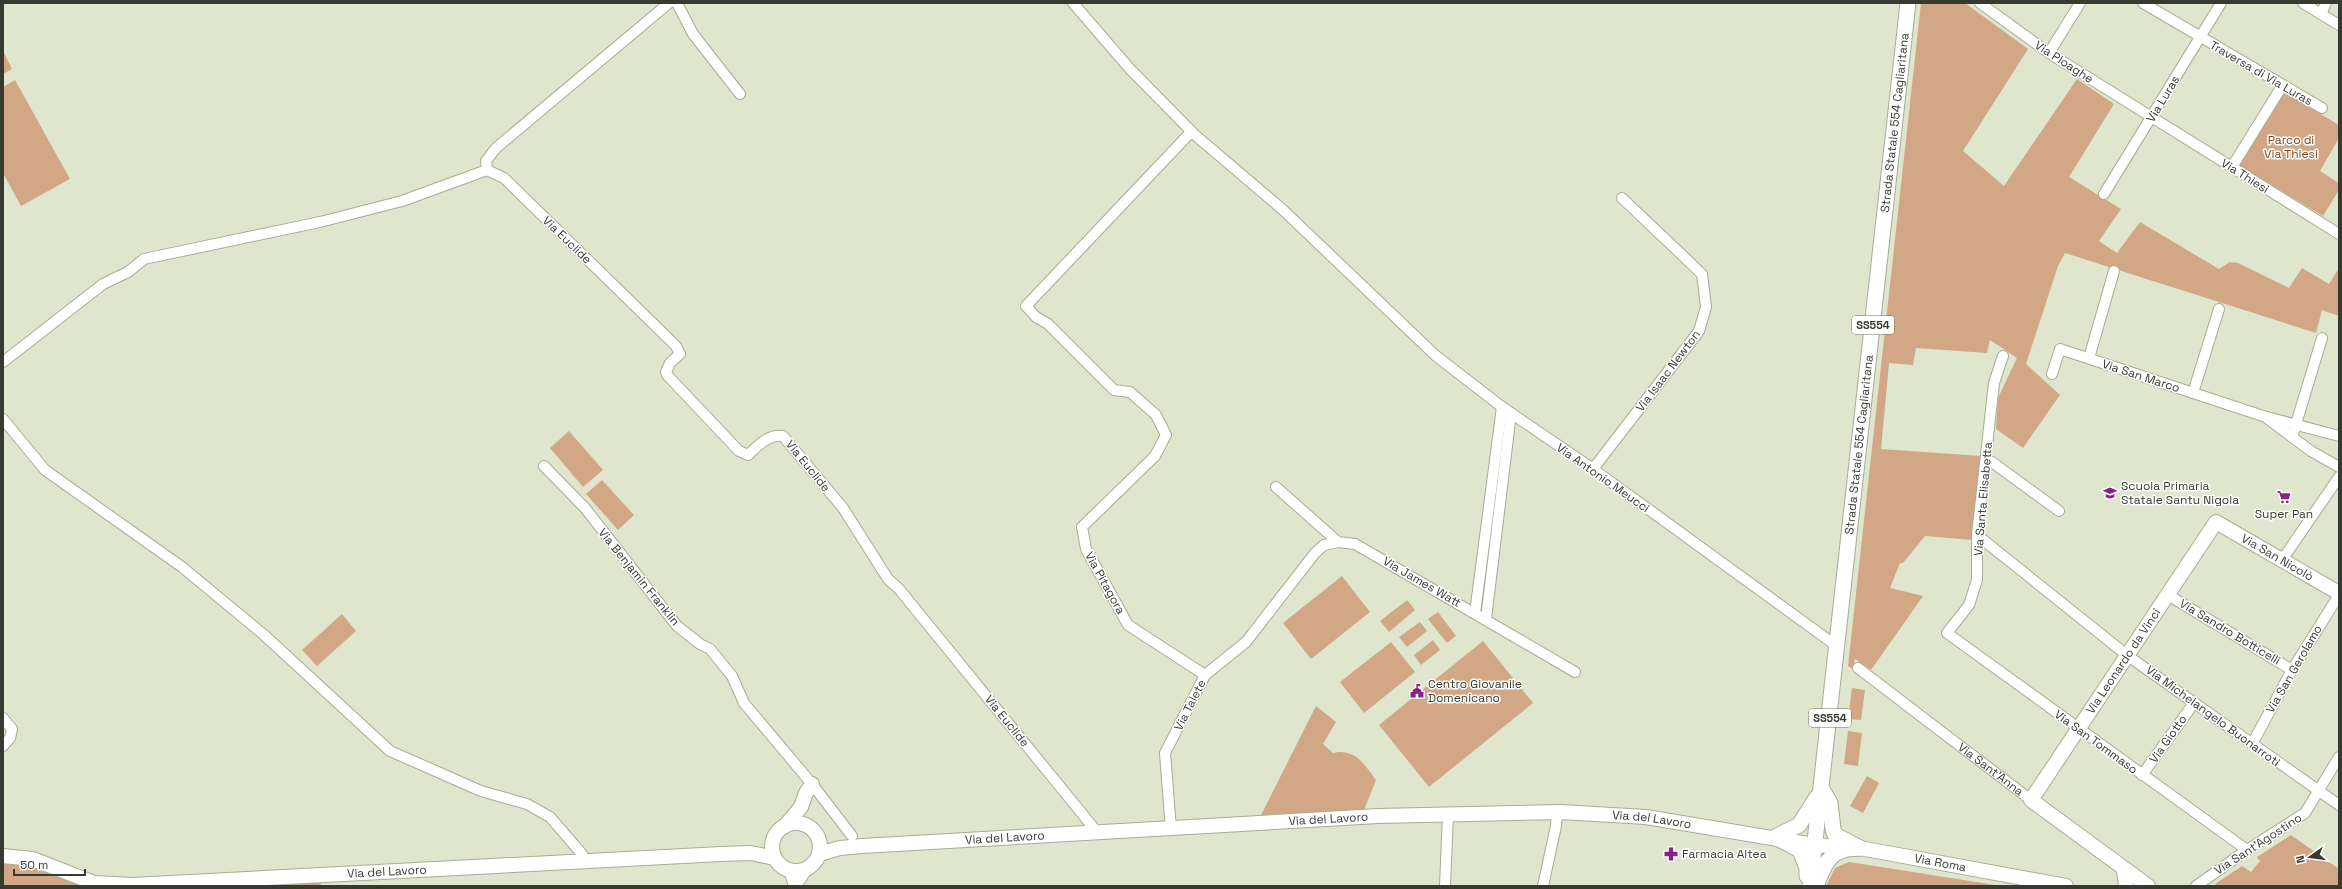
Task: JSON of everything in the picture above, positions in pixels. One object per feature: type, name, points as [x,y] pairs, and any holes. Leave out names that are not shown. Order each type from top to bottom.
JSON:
[{"type":"main road","name":"Strada Statale 554 Cagliaritana","points":[[1809,886],[1822,789],[1838,647],[1908,3]]},
{"type":"main road","name":"Via San Nicolò","points":[[2216,522],[2339,594]]},
{"type":"main road","name":"Via Leonardo da Vinci","points":[[2031,800],[2216,522]]},
{"type":"main road","points":[[812,784],[807,807],[807,818],[817,841],[815,862],[808,868],[799,871],[789,870],[781,865],[775,858],[773,849],[774,840],[778,831],[785,826],[801,807],[806,793],[812,784]]},
{"type":"main road","points":[[1775,837],[1799,825],[1822,789],[1830,803],[1835,835],[1860,848]]},
{"type":"main road","name":"Via Sant'Anna","points":[[2031,800],[2124,870],[2148,886]]},
{"type":"main road","name":"Via del Lavoro","points":[[817,841],[840,848],[1097,832],[1448,814],[1557,812],[1646,817],[1775,837],[1814,845]]},
{"type":"main road","points":[[785,826],[794,823],[804,824],[817,841]]},
{"type":"main road","points":[[1775,837],[1800,850],[1807,868],[1809,886]]},
{"type":"main road","points":[[751,853],[774,840]]},
{"type":"main road","name":"Via Roma","points":[[1814,845],[1860,848],[2066,886]]},
{"type":"main road","points":[[1816,886],[1829,858],[1840,850],[1860,848]]},
{"type":"main road","name":"Via del Lavoro","points":[[3,856],[33,859],[94,883],[133,885],[751,853]]},
{"type":"main road","points":[[751,853],[775,858]]},
{"type":"main road","points":[[2124,870],[2126,886]]},
{"type":"street","points":[[3,362],[102,284],[128,272],[144,259],[320,222],[402,201],[486,170],[486,161],[496,148],[669,3]]},
{"type":"street","points":[[677,3],[693,34],[740,94]]},
{"type":"street","name":"Via Antonio Meucci","points":[[1073,3],[1130,69],[1192,132],[1282,209],[1435,355],[1502,407],[1593,469],[1838,647]]},
{"type":"street","name":"Via Ploaghe","points":[[1980,3],[2049,53],[2151,117]]},
{"type":"street","points":[[2049,53],[2080,3]]},
{"type":"street","name":"Traversa di Via Luras","points":[[2143,3],[2282,86],[2322,108]]},
{"type":"street","name":"Via Luras","points":[[2104,194],[2221,3]]},
{"type":"street","points":[[2303,3],[2339,25]]},
{"type":"street","points":[[2321,14],[2326,3]]},
{"type":"street","points":[[2232,167],[2282,86]]},
{"type":"street","name":"Via Thiesi","points":[[2151,117],[2339,234]]},
{"type":"street","name":"Via Pitagora","points":[[1192,132],[1026,306],[1036,317],[1048,324],[1114,390],[1130,392],[1156,415],[1166,435],[1155,456],[1082,527],[1086,549],[1128,625],[1205,675]]},
{"type":"street","name":"Via Euclide","points":[[486,170],[504,178],[676,346],[680,354],[670,364],[666,372],[668,376],[738,451],[748,455],[767,438],[775,435],[783,436],[843,508],[888,579],[899,589],[1097,832]]},
{"type":"street","name":"Via Isaac Newton","points":[[1593,469],[1699,331],[1706,307],[1702,274],[1622,198]]},
{"type":"street","name":"Via San Marco","points":[[2089,358],[2114,271]]},
{"type":"street","name":"Via San Marco","points":[[2193,393],[2219,309]]},
{"type":"street","points":[[2292,438],[2322,338]]},
{"type":"street","name":"Via San Marco","points":[[2052,374],[2060,349],[2263,416],[2339,436]]},
{"type":"street","name":"Via Santa Elisabetta","points":[[1947,634],[1974,596],[1977,580],[1977,535],[1994,383],[2003,356]]},
{"type":"street","points":[[1475,613],[1502,407]]},
{"type":"street","points":[[1486,619],[1511,413]]},
{"type":"street","name":"Via San Marco","points":[[2263,416],[2311,451],[2339,467]]},
{"type":"street","points":[[3,419],[45,470],[188,572],[263,634],[390,751],[481,791],[527,804],[550,817],[582,854],[583,862]]},
{"type":"street","points":[[1986,460],[1992,462],[2058,511]]},
{"type":"street","name":"Via Benjamin Franklin","points":[[544,466],[585,508],[677,626],[700,644],[710,649],[732,676],[744,703],[812,784],[852,836]]},
{"type":"street","points":[[2282,560],[2339,477]]},
{"type":"street","points":[[1276,486],[1338,542]]},
{"type":"street","points":[[1488,513],[1499,515]]},
{"type":"street","name":"Via Michelangelo Buonarroti","points":[[1977,535],[2128,656],[2318,792],[2339,805]]},
{"type":"street","name":"Via Talete","points":[[1171,829],[1165,753],[1205,675],[1246,642],[1315,553],[1324,546],[1338,542]]},
{"type":"street","name":"Via James Watt","points":[[1338,542],[1355,544],[1575,672]]},
{"type":"street","name":"Via Sandro Botticelli","points":[[2168,594],[2292,670]]},
{"type":"street","name":"Via San Gerolamo","points":[[2252,744],[2292,670],[2339,594]]},
{"type":"street","name":"Via San Tommaso","points":[[1947,634],[2078,730],[2247,850]]},
{"type":"street","name":"Via Sant'Anna","points":[[1858,668],[2031,800]]},
{"type":"street","name":"Via Giotto","points":[[2142,776],[2194,703]]},
{"type":"street","points":[[3,718],[12,730],[10,738],[3,746]]},
{"type":"street","name":"Via Sant'Agostino","points":[[2196,886],[2247,850],[2305,813],[2339,757]]},
{"type":"street","points":[[1543,886],[1556,826],[1557,812]]},
{"type":"street","points":[[1445,886],[1448,814]]},
{"type":"street","points":[[795,886],[808,868]]},
{"type":"street","points":[[789,870],[795,886]]},
{"type":"green space","points":[[1921,3],[1965,3],[2028,49],[1963,151],[2004,186],[2077,79],[2114,104],[2069,177],[2121,209],[2099,241],[2117,253],[2140,222],[2219,269],[2230,262],[2238,263],[2289,288],[2302,268],[2329,284],[2339,268],[2339,316],[2322,310],[2316,333],[2065,253],[2058,266],[2026,364],[2060,395],[2023,448],[1996,429],[1998,398],[2017,358],[1990,340],[1987,353],[1916,348],[1913,365],[1889,363],[1881,449],[1981,456],[1973,540],[1925,536],[1903,563],[1900,563],[1890,588],[1923,596],[1871,670],[1855,659],[1853,669],[1848,666]]},
{"type":"green space","points":[[3,51],[12,69],[3,74]]},
{"type":"green space","points":[[15,80],[70,179],[21,206],[3,173],[3,87]]},
{"type":"green space","name":"Parco di Via Thiesi","points":[[2282,91],[2339,125],[2339,138],[2320,171],[2339,183],[2339,190],[2323,216],[2238,165]]},
{"type":"green space","points":[[569,431],[603,470],[583,487],[550,448]]},
{"type":"green space","points":[[602,480],[634,515],[618,530],[586,494]]},
{"type":"green space","points":[[1342,576],[1370,612],[1311,659],[1283,623]]},
{"type":"green space","points":[[1407,600],[1415,610],[1389,632],[1380,621]]},
{"type":"green space","points":[[1438,612],[1456,636],[1447,643],[1428,619]]},
{"type":"green space","points":[[342,614],[356,631],[317,666],[302,650]]},
{"type":"green space","points":[[1420,622],[1427,631],[1407,647],[1399,637]]},
{"type":"green space","points":[[1433,640],[1440,650],[1421,665],[1414,655]]},
{"type":"green space","points":[[1483,641],[1533,703],[1429,787],[1379,725]]},
{"type":"green space","points":[[1391,642],[1415,672],[1364,713],[1340,682]]},
{"type":"green space","points":[[1852,688],[1865,690],[1861,720],[1848,719]]},
{"type":"green space","points":[[1316,706],[1336,722],[1323,744],[1333,753],[1341,752],[1353,755],[1363,763],[1376,780],[1364,810],[1261,815]]},
{"type":"green space","points":[[1848,731],[1862,733],[1858,766],[1844,764]]},
{"type":"green space","points":[[1867,776],[1879,783],[1863,813],[1850,806]]},
{"type":"green space","points":[[2291,835],[2339,869],[2339,886],[2217,886],[2215,884],[2242,866],[2251,872],[2260,861],[2257,857]]},
{"type":"green space","points":[[1849,862],[2002,886],[1826,886],[1835,868]]},
{"type":"green space","points":[[3,863],[28,865],[81,886],[3,886]]},
{"type":"green space","points":[[322,881],[320,886],[246,886]]},
{"type":"place","name":"Scuola Primaria Statale Santu Nigola","points":[[2110,493]]},
{"type":"place","name":"Super Pan","points":[[2284,497]]},
{"type":"place","name":"Centro Giovanile Domenicano","points":[[1417,691]]},
{"type":"place","name":"Farmacia Altea","points":[[1671,854]]}]
